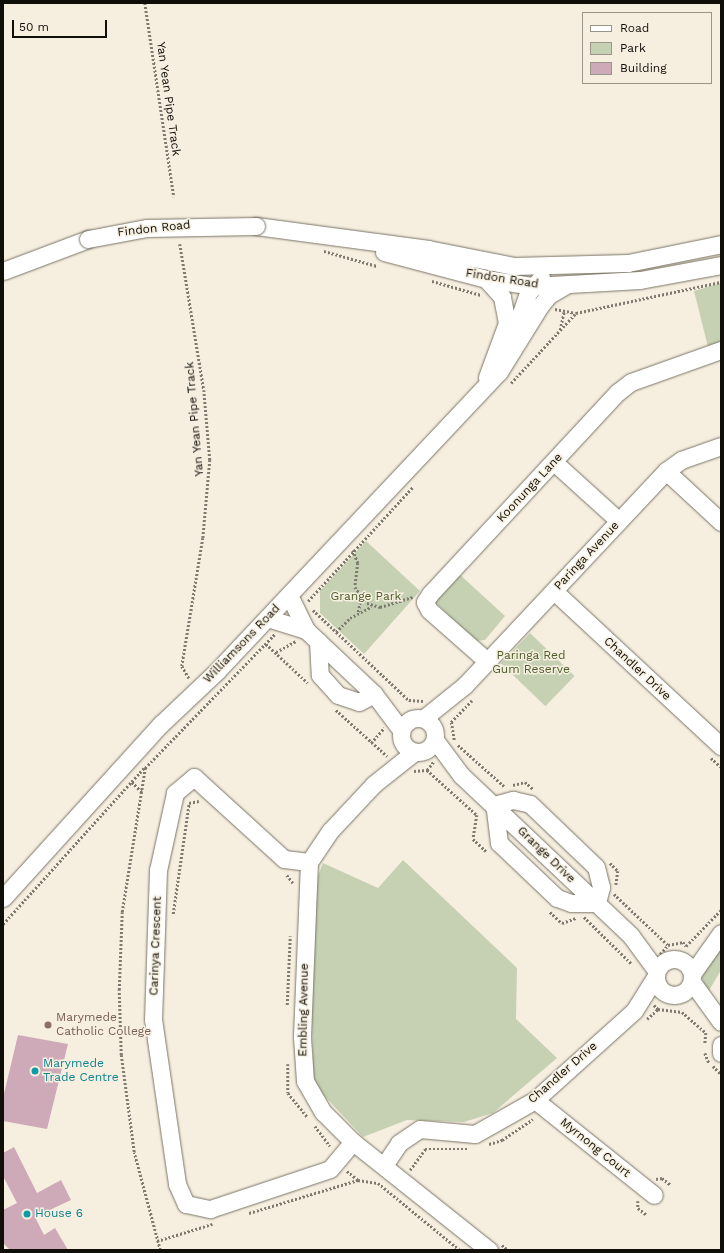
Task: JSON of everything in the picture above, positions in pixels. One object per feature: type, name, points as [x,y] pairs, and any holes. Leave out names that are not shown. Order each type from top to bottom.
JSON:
[{"type":"street","name":"Findon Road","points":[[3,271],[88,239],[175,225],[256,226],[310,232],[514,266],[565,266],[628,263],[721,244]]},
{"type":"street","name":"Findon Road","points":[[310,232],[486,279],[535,285],[566,286],[640,280],[721,265]]},
{"type":"street","points":[[514,266],[535,285],[548,307]]},
{"type":"street","points":[[535,285],[565,266]]},
{"type":"street","points":[[482,390],[507,323],[502,297],[486,279]]},
{"type":"street","name":"Williamsons Road","points":[[482,390],[512,340],[535,285]]},
{"type":"street","name":"Williamsons Road","points":[[3,898],[161,724],[200,689],[482,390],[519,346],[548,307],[549,295],[566,286]]},
{"type":"street","name":"Koonunga Lane","points":[[425,602],[631,382],[721,350]]},
{"type":"street","name":"Paringa Avenue","points":[[418,753],[436,736],[472,689],[487,662],[666,471],[681,460],[721,446]]},
{"type":"street","points":[[554,463],[619,521]]},
{"type":"street","points":[[666,471],[721,522]]},
{"type":"street","name":"Chandler Drive","points":[[554,591],[715,752]]},
{"type":"street","points":[[289,595],[312,636],[410,727],[394,762],[330,831],[309,862]]},
{"type":"street","points":[[425,602],[429,610],[487,662]]},
{"type":"street","points":[[267,618],[312,636]]},
{"type":"street","points":[[312,636],[320,676],[338,695],[359,702],[374,694]]},
{"type":"street","name":"Paringa Avenue","points":[[410,727],[472,689]]},
{"type":"street","name":"Grange Drive","points":[[410,727],[436,736],[461,775],[631,936],[656,974],[660,990],[673,995]]},
{"type":"street","name":"Grange Drive","points":[[410,727],[418,753],[461,775]]},
{"type":"street","points":[[394,762],[418,753]]},
{"type":"street","name":"Carinya Crescent","points":[[309,862],[284,859],[194,777],[174,793],[158,870],[153,1019],[177,1184],[186,1204],[210,1209],[330,1169],[333,1154],[348,1137]]},
{"type":"street","points":[[513,800],[530,804],[596,867],[601,887],[597,903],[571,903],[557,898],[499,843],[494,805],[513,800]]},
{"type":"street","name":"Embling Avenue","points":[[309,862],[302,1037],[305,1081],[323,1112],[348,1137],[493,1246]]},
{"type":"street","points":[[656,974],[675,959],[721,934]]},
{"type":"street","points":[[652,1002],[673,995],[692,978],[721,934]]},
{"type":"street","name":"Grange Drive","points":[[631,936],[675,959]]},
{"type":"street","points":[[675,959],[692,978],[719,1020]]},
{"type":"street","name":"Chandler Drive","points":[[384,1164],[399,1143],[420,1129],[475,1134],[536,1100],[638,1017],[652,1002],[656,974]]},
{"type":"street","points":[[673,995],[719,1020]]},
{"type":"street","points":[[721,1045],[721,1053]]},
{"type":"street","name":"Myrnong Court","points":[[536,1100],[654,1187]]},
{"type":"path","name":"Yan Yean Pipe Track","points":[[145,3],[174,197]]},
{"type":"path","name":"Yan Yean Pipe Track","points":[[180,244],[204,390],[210,460],[203,538],[182,666],[200,689],[212,701],[266,644]]},
{"type":"path","points":[[316,249],[380,266]]},
{"type":"path","points":[[429,280],[486,298]]},
{"type":"path","points":[[548,307],[576,313],[721,283]]},
{"type":"path","points":[[560,330],[564,311]]},
{"type":"path","points":[[505,388],[576,313]]},
{"type":"path","points":[[418,481],[353,550],[306,603],[409,700],[425,701]]},
{"type":"path","points":[[353,550],[358,563],[355,587],[361,598],[372,607]]},
{"type":"path","points":[[336,632],[358,612],[372,607],[388,606],[406,597],[425,602]]},
{"type":"path","points":[[358,612],[361,598]]},
{"type":"path","points":[[285,624],[266,644],[315,690]]},
{"type":"path","points":[[472,689],[451,722],[454,741],[504,788],[525,782],[536,792]]},
{"type":"path","points":[[332,706],[404,772],[427,770],[477,815],[473,839],[490,855]]},
{"type":"path","points":[[715,752],[721,767]]},
{"type":"path","points":[[3,924],[144,768]]},
{"type":"path","points":[[132,782],[142,792]]},
{"type":"path","points":[[172,917],[190,803],[205,800]]},
{"type":"path","points":[[607,860],[618,871],[614,894],[668,945],[683,942],[686,946],[721,910]]},
{"type":"path","points":[[281,869],[292,879],[294,892]]},
{"type":"path","points":[[546,907],[562,923],[582,916],[636,968]]},
{"type":"path","points":[[287,1007],[290,930]]},
{"type":"path","points":[[638,1017],[652,1002],[682,1012],[706,1033],[705,1059],[721,1074]]},
{"type":"path","points":[[288,1062],[288,1093],[333,1154],[358,1180]]},
{"type":"path","points":[[482,1146],[502,1140],[536,1118]]},
{"type":"path","points":[[333,1154],[348,1137]]},
{"type":"path","points":[[415,1174],[409,1169],[425,1148],[462,1150],[475,1147]]},
{"type":"path","points":[[654,1187],[662,1178],[671,1185]]},
{"type":"path","points":[[246,1214],[358,1180],[378,1184],[460,1250]]},
{"type":"path","points":[[632,1195],[638,1200],[638,1208],[647,1215]]},
{"type":"path","points":[[157,1241],[216,1223]]},
{"type":"path","points":[[493,1246],[508,1250]]},
{"type":"green space","points":[[721,283],[721,342],[708,347],[694,291]]},
{"type":"green space","name":"Grange Park","points":[[366,541],[420,591],[364,654],[320,613],[320,591]]},
{"type":"green space","points":[[457,572],[505,616],[485,640],[476,641],[436,603],[435,595]]},
{"type":"green space","name":"Paringa Red Gum Reserve","points":[[530,633],[575,676],[545,706],[501,663]]},
{"type":"green space","points":[[403,860],[517,968],[516,1019],[557,1058],[493,1113],[464,1122],[407,1120],[363,1137],[316,1087],[313,1076],[311,961],[318,876],[323,863],[378,888]]},
{"type":"green space","points":[[721,946],[721,970],[707,994],[701,974]]},
{"type":"building","name":"Marymede Trade Centre","points":[[18,1035],[68,1044],[47,1129],[3,1121],[3,1098]]},
{"type":"building","name":"House 6","points":[[14,1147],[37,1193],[61,1180],[71,1200],[35,1217],[44,1235],[55,1228],[68,1250],[10,1250],[3,1243],[3,1210],[17,1203],[3,1176],[3,1153]]},
{"type":"place","name":"Marymede Catholic College","points":[[48,1025]]},
{"type":"place","name":"Marymede Trade Centre","points":[[35,1071]]},
{"type":"place","name":"House 6","points":[[27,1214]]}]
